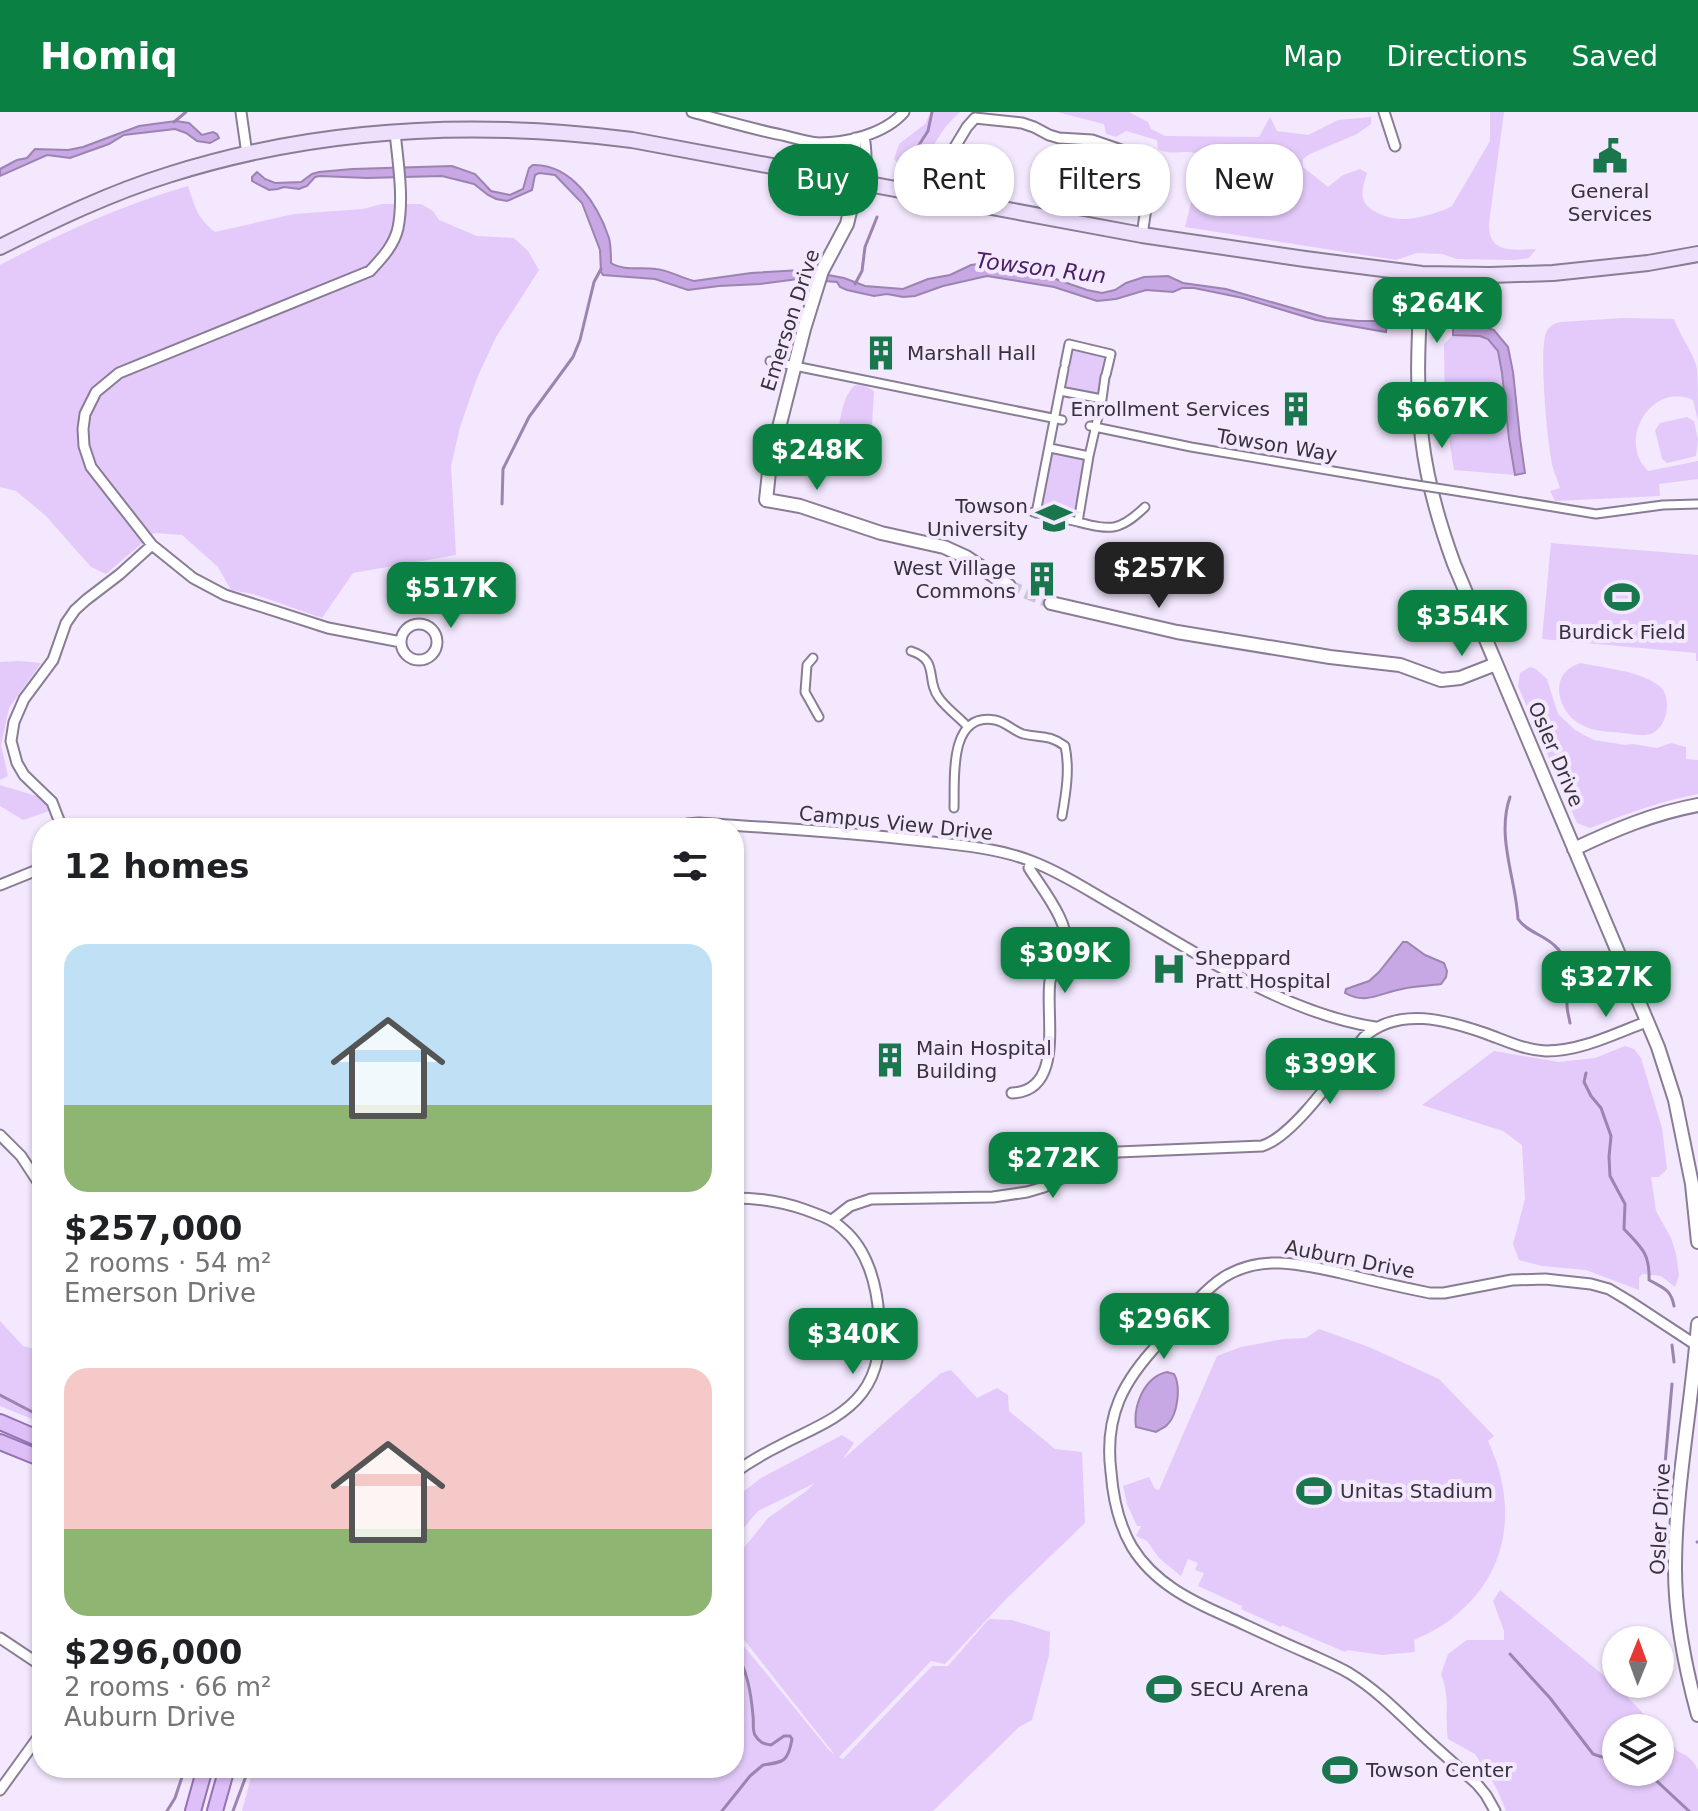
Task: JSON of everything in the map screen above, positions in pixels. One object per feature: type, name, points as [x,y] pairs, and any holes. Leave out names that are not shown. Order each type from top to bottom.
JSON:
[{"type":"main road","points":[[0,247],[70,213],[167,175],[310,141],[461,128],[514,129],[600,136],[768,165]]},
{"type":"main road","points":[[1014,212],[1142,235],[1422,274],[1568,272],[1698,254]]},
{"type":"main road","points":[[0,1422],[32,1436]]},
{"type":"main road","points":[[0,1442],[32,1455]]},
{"type":"main road","points":[[193,1811],[202,1778]]},
{"type":"main road","points":[[215,1811],[224,1778]]},
{"type":"street","points":[[241,112],[247,154]]},
{"type":"street","points":[[692,112],[819,143],[860,137],[891,124],[904,112]]},
{"type":"street","points":[[1384,112],[1395,146]]},
{"type":"street","points":[[957,144],[975,118],[1022,123],[1059,138],[1092,140],[1153,161],[1142,235]]},
{"type":"street","points":[[395,132],[401,195],[398,228],[385,255],[370,271],[119,373],[96,392],[85,414],[83,429],[84,446],[91,467],[152,545],[193,578],[225,595],[328,628],[401,642]]},
{"type":"street","points":[[860,137],[863,144]]},
{"type":"street","name":"Emerson Drive","points":[[849,216],[822,271],[813,298],[770,463],[766,500],[800,506],[881,533],[944,547],[966,557],[1009,586]]},
{"type":"street","name":"Osler Drive","points":[[1422,274],[1419,401],[1422,442],[1446,542],[1658,1047],[1693,1160],[1698,1242]]},
{"type":"street","points":[[1078,522],[1093,426],[1111,354],[1069,344],[1060,391],[1059,420],[1034,512],[1102,528],[1117,527],[1130,521],[1145,507]]},
{"type":"street","points":[[770,361],[1059,420]]},
{"type":"street","points":[[1060,391],[1102,399]]},
{"type":"street","name":"Towson Way","points":[[1093,426],[1191,447],[1596,514],[1698,504]]},
{"type":"street","points":[[1050,448],[1089,456]]},
{"type":"street","points":[[58,818],[52,802],[24,775],[17,763],[11,741],[14,722],[31,688],[53,660],[66,623],[75,610],[152,545]]},
{"type":"street","points":[[1051,603],[1177,632],[1400,665],[1441,680],[1460,678],[1496,664]]},
{"type":"street","points":[[911,651],[927,660],[936,695],[967,726]]},
{"type":"street","points":[[813,658],[807,665],[805,692],[819,717]]},
{"type":"street","points":[[954,808],[959,742],[967,726],[985,719],[998,720],[1022,734],[1056,739],[1065,746],[1067,769],[1062,816]]},
{"type":"street","points":[[1574,849],[1640,820],[1698,805]]},
{"type":"street","name":"Campus View Drive","points":[[744,826],[903,838],[993,851],[1031,861],[1288,1000],[1326,1016],[1375,1027],[1402,1019],[1426,1019],[1470,1028],[1527,1048],[1546,1051],[1577,1047],[1646,1022]]},
{"type":"street","points":[[1012,1093],[1026,1091],[1037,1083],[1045,1071],[1049,1044],[1050,981],[1066,950],[1063,926],[1029,868],[1031,861]]},
{"type":"street","points":[[0,885],[32,872]]},
{"type":"street","points":[[832,1220],[850,1206],[871,1199],[993,1197],[1027,1192],[1118,1152],[1271,1144],[1296,1123],[1375,1027]]},
{"type":"street","points":[[0,1135],[21,1156],[32,1173]]},
{"type":"street","points":[[744,1198],[779,1201],[832,1220],[844,1229],[856,1243],[873,1280],[880,1335],[873,1374],[863,1392],[838,1415],[744,1467]]},
{"type":"street","name":"Auburn Drive","points":[[1495,1811],[1477,1784],[1380,1695],[1358,1679],[1191,1600],[1148,1568],[1123,1530],[1112,1484],[1109,1444],[1119,1398],[1143,1360],[1210,1289],[1241,1269],[1268,1262],[1307,1265],[1430,1293],[1512,1280],[1545,1279],[1591,1284],[1609,1289],[1696,1345]]},
{"type":"street","name":"Osler Drive","points":[[1698,1324],[1680,1484],[1675,1572],[1684,1659],[1698,1715]]},
{"type":"street","points":[[0,1638],[32,1659]]},
{"type":"street","points":[[0,1790],[32,1746]]},
{"type":"shaded area","points":[[931,112],[960,112],[935,144],[899,144],[925,124]]},
{"type":"shaded area","points":[[1057,112],[1129,112],[1165,136],[1259,137],[1270,117],[1277,131],[1308,135],[1338,120],[1371,117],[1371,124],[1357,134],[1303,159],[1303,144],[1186,144],[1186,152],[1172,153],[1170,144],[1157,144],[1157,140],[1126,131],[1116,137],[1106,134],[1104,124]]},
{"type":"shaded area","points":[[1490,112],[1504,112],[1490,233],[1497,245],[1503,248],[1536,249],[1529,258],[1514,260],[1457,259],[1442,254],[1417,253],[1396,260],[1185,227],[1188,216],[1303,216],[1303,167],[1328,187],[1343,175],[1360,169],[1367,173],[1362,192],[1365,203],[1379,214],[1391,218],[1413,218],[1442,211],[1452,206],[1490,141]]},
{"type":"shaded area","points":[[176,121],[189,123],[202,135],[213,132],[219,138],[210,143],[197,141],[175,129],[124,135],[109,144],[70,158],[47,155],[0,176],[0,169],[27,158],[35,149],[68,150],[139,126]]},
{"type":"shaded area","name":"Towson Run","points":[[533,165],[560,171],[582,189],[604,225],[610,241],[611,263],[621,267],[661,270],[694,281],[802,270],[844,278],[865,286],[903,289],[928,279],[950,275],[971,265],[986,263],[1050,277],[1102,293],[1144,277],[1168,276],[1183,283],[1226,289],[1327,318],[1387,321],[1386,332],[1316,320],[1243,298],[1194,288],[1173,292],[1146,290],[1097,301],[1054,287],[987,276],[903,297],[887,294],[874,296],[847,290],[837,282],[798,279],[688,290],[655,279],[603,275],[600,250],[582,203],[555,175],[535,175],[532,190],[507,201],[488,195],[474,184],[442,176],[320,176],[299,189],[284,187],[269,190],[252,181],[257,172],[275,183],[301,182],[319,172],[452,166],[475,174],[491,191],[510,195],[523,189],[529,168]]},
{"type":"shaded area","points":[[188,186],[200,217],[215,232],[294,214],[363,209],[382,204],[421,204],[433,211],[439,220],[477,236],[514,238],[528,251],[539,270],[496,337],[477,378],[460,427],[451,466],[456,555],[353,573],[322,618],[253,594],[231,590],[218,567],[182,535],[154,533],[106,574],[91,567],[46,516],[16,491],[0,487],[0,265],[92,221]]},
{"type":"shaded area","points":[[1674,319],[1692,355],[1697,368],[1698,421],[1693,400],[1678,396],[1664,399],[1652,406],[1643,417],[1637,430],[1636,444],[1639,458],[1648,471],[1698,461],[1698,479],[1659,484],[1660,496],[1555,501],[1550,491],[1560,488],[1552,462],[1546,414],[1543,357],[1546,333],[1560,322]]},
{"type":"shaded area","points":[[1475,323],[1494,330],[1508,347],[1525,473],[1515,475],[1498,351],[1488,339],[1480,336],[1453,335],[1453,324]]},
{"type":"shaded area","points":[[1474,334],[1488,339],[1498,351],[1515,475],[1454,470],[1445,412],[1444,344],[1453,335]]},
{"type":"shaded area","points":[[1072,347],[1107,354],[1099,395],[1063,388]]},
{"type":"shaded area","points":[[855,385],[874,391],[870,459],[866,464],[847,450],[839,432],[844,402]]},
{"type":"shaded area","points":[[1687,417],[1694,421],[1698,440],[1696,456],[1667,463],[1662,459],[1655,430],[1660,423]]},
{"type":"shaded area","points":[[1051,450],[1089,457],[1076,518],[1039,510]]},
{"type":"shaded area","name":"Burdick Field","points":[[1551,543],[1698,555],[1698,661],[1696,653],[1542,639]]},
{"type":"shaded area","points":[[0,662],[41,663],[9,708],[1,745],[8,776],[0,780]]},
{"type":"shaded area","points":[[1581,663],[1632,673],[1658,685],[1666,696],[1667,710],[1658,729],[1642,735],[1600,731],[1585,727],[1572,718],[1561,701],[1560,683],[1570,668]]},
{"type":"shaded area","points":[[1530,667],[1547,679],[1558,714],[1586,736],[1625,745],[1657,748],[1671,743],[1686,747],[1686,759],[1698,760],[1698,794],[1657,804],[1590,828],[1577,823],[1518,686],[1520,673]]},
{"type":"shaded area","points":[[0,785],[46,799],[52,810],[23,820],[0,806]]},
{"type":"shaded area","points":[[1403,942],[1444,963],[1447,971],[1441,984],[1366,998],[1345,993],[1346,989],[1369,981]]},
{"type":"shaded area","points":[[1625,1046],[1634,1049],[1641,1058],[1662,1128],[1667,1169],[1659,1177],[1651,1177],[1656,1211],[1676,1254],[1679,1275],[1675,1287],[1661,1276],[1643,1274],[1639,1277],[1639,1290],[1586,1270],[1542,1266],[1519,1260],[1513,1244],[1525,1199],[1522,1145],[1503,1131],[1422,1105],[1494,1051],[1559,1062],[1595,1058]]},
{"type":"shaded area","points":[[0,1321],[23,1346],[32,1348],[32,1419],[0,1406]]},
{"type":"shaded area","name":"Unitas Stadium","points":[[1319,1329],[1369,1347],[1439,1379],[1494,1436],[1488,1441],[1503,1488],[1505,1511],[1504,1534],[1498,1557],[1488,1578],[1456,1615],[1414,1640],[1415,1652],[1382,1655],[1345,1652],[1281,1627],[1198,1586],[1204,1573],[1195,1570],[1198,1563],[1188,1559],[1181,1576],[1159,1558],[1147,1541],[1136,1536],[1141,1526],[1137,1526],[1127,1504],[1123,1486],[1149,1477],[1155,1489],[1159,1490],[1217,1356],[1241,1347],[1306,1338]]},
{"type":"shaded area","points":[[951,1370],[977,1398],[997,1388],[1008,1395],[1009,1411],[1055,1449],[1082,1452],[1085,1523],[1007,1598],[945,1664],[931,1661],[839,1757],[843,1759],[932,1666],[948,1666],[989,1619],[1012,1620],[1050,1632],[1049,1655],[1032,1720],[1019,1727],[933,1811],[242,1811],[250,1778],[744,1778],[744,1646],[835,1755],[744,1640],[744,1548],[768,1518],[815,1483],[758,1511],[744,1527],[744,1491],[761,1478],[842,1435],[854,1443],[843,1459],[941,1373]]},
{"type":"shaded area","points":[[1167,1372],[1174,1374],[1177,1386],[1176,1408],[1171,1420],[1156,1432],[1136,1427],[1136,1410],[1146,1386]]},
{"type":"shaded area","points":[[1500,1590],[1602,1674],[1602,1698],[1628,1698],[1644,1714],[1602,1714],[1602,1786],[1674,1786],[1674,1747],[1690,1758],[1698,1770],[1698,1811],[1506,1811],[1497,1789],[1475,1754],[1448,1739],[1446,1691],[1441,1674],[1448,1654],[1467,1640],[1504,1640],[1504,1631],[1493,1601]]},
{"type":"waterway","points":[[174,122],[186,112]]},
{"type":"waterway","points":[[920,144],[928,131],[932,112]]},
{"type":"waterway","points":[[855,284],[862,271],[865,247],[877,217]]},
{"type":"waterway","points":[[502,504],[503,469],[529,417],[573,357],[594,282],[601,269]]},
{"type":"waterway","points":[[1510,797],[1506,812],[1506,843],[1518,919],[1560,951],[1566,972],[1570,1023]]},
{"type":"waterway","points":[[1586,1073],[1584,1082],[1601,1108],[1611,1136],[1610,1176],[1625,1204],[1624,1229],[1646,1257],[1649,1280],[1668,1292],[1674,1306]]},
{"type":"waterway","points":[[1672,1345],[1674,1362]]},
{"type":"waterway","points":[[1665,1464],[1672,1384]]},
{"type":"waterway","points":[[0,1395],[32,1412]]},
{"type":"waterway","points":[[1510,1654],[1550,1698],[1593,1754],[1602,1757]]},
{"type":"waterway","points":[[722,1811],[763,1765],[784,1760],[792,1739],[784,1736],[771,1745],[757,1737],[744,1670]]},
{"type":"waterway","points":[[167,1811],[182,1778]]},
{"type":"waterway","points":[[233,1811],[245,1778]]},
{"type":"waterway","points":[[1662,1786],[1689,1811]]},
{"type":"tunnel","points":[[1009,586],[1051,603]]},
{"type":"place","name":"General Services","points":[[1610,156]]},
{"type":"place","name":"Marshall Hall","points":[[881,353]]},
{"type":"place","name":"Enrollment Services","points":[[1296,409]]},
{"type":"place","name":"Towson University","points":[[1054,518]]},
{"type":"place","name":"West Village Commons","points":[[1042,579]]},
{"type":"place","name":"Burdick Field","points":[[1622,597]]},
{"type":"place","name":"Sheppard Pratt Hospital","points":[[1169,969]]},
{"type":"place","name":"Main Hospital Building","points":[[890,1060]]},
{"type":"place","name":"Unitas Stadium","points":[[1314,1491]]},
{"type":"place","name":"SECU Arena","points":[[1164,1689]]},
{"type":"place","name":"Towson Center","points":[[1340,1770]]}]
